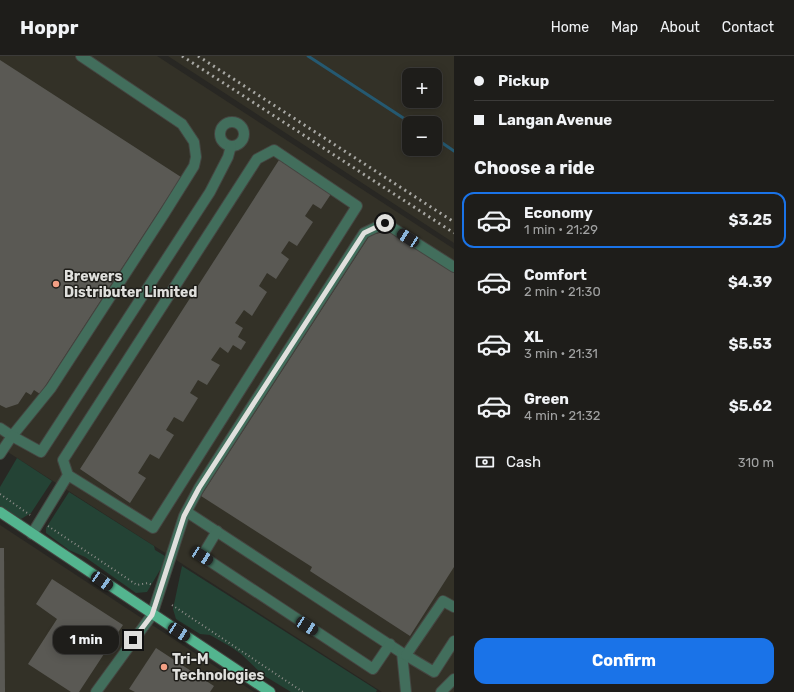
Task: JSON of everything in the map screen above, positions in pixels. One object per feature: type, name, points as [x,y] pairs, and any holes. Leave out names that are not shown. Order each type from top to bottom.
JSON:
[{"type":"main road","points":[[0,512],[152,615],[270,692]]},
{"type":"street","points":[[0,454],[12,436],[51,388],[194,166],[196,157],[194,142],[182,124],[81,56]]},
{"type":"street","points":[[0,428],[41,452],[210,192],[228,157],[231,146]]},
{"type":"street","points":[[32,534],[68,475],[63,460],[257,159],[274,150],[357,206],[153,528],[68,475]]},
{"type":"street","points":[[96,692],[152,615],[187,512],[199,488],[364,233],[385,223],[454,267]]},
{"type":"street","points":[[187,512],[404,654],[434,672],[454,640]]},
{"type":"street","points":[[217,531],[202,556],[374,669],[390,644]]},
{"type":"street","points":[[406,692],[404,654],[443,601],[454,608]]},
{"type":"street","points":[[441,692],[454,679]]},
{"type":"path","points":[[0,494],[30,515]]},
{"type":"path","points":[[47,526],[136,585],[148,583],[153,586]]},
{"type":"path","points":[[172,605],[303,692]]},
{"type":"shaded area","points":[[0,56],[157,56],[454,249],[454,692],[382,692],[0,447]]},
{"type":"shaded area","points":[[168,56],[454,56],[454,243]]},
{"type":"shaded area","points":[[0,525],[254,692],[0,692]]},
{"type":"green space","points":[[17,458],[52,481],[31,513],[21,519],[0,506],[0,487]]},
{"type":"green space","points":[[69,492],[154,546],[155,550],[165,556],[163,565],[147,592],[136,593],[85,557],[69,550],[46,533],[46,528]]},
{"type":"green space","points":[[182,566],[377,690],[376,692],[291,692],[263,675],[241,654],[231,647],[210,635],[200,634],[176,619],[173,609]]},
{"type":"building","name":"Brewers Distributer Limited","points":[[0,60],[181,177],[40,394],[34,390],[31,395],[26,392],[18,404],[6,408],[0,405]]},
{"type":"building","points":[[279,160],[331,194],[321,209],[313,204],[305,216],[313,222],[297,246],[289,241],[281,253],[289,259],[276,279],[267,273],[259,286],[267,292],[252,316],[244,310],[235,323],[243,328],[238,337],[246,342],[241,350],[233,345],[228,353],[220,347],[211,360],[220,365],[207,385],[198,380],[190,393],[198,398],[183,422],[174,417],[166,430],[174,435],[159,459],[150,454],[138,473],[146,478],[130,503],[80,469]]},
{"type":"building","points":[[390,231],[454,272],[454,567],[410,636],[310,571],[312,567],[201,496],[370,235]]},
{"type":"building","points":[[0,548],[4,548],[5,692],[0,692]]},
{"type":"building","points":[[52,579],[123,625],[79,692],[71,692],[28,664],[57,619],[36,604]]},
{"type":"building","name":"Tri-M Technologies","points":[[156,648],[214,686],[210,692],[135,692],[129,689]]},
{"type":"waterway","points":[[308,56],[402,117]]},
{"type":"waterway","points":[[442,143],[454,151]]},
{"type":"railway","points":[[182,56],[454,233]]},
{"type":"railway","points":[[198,56],[454,222]]},
{"type":"place","name":"Brewers Distributer Limited","points":[[56,284]]},
{"type":"place","name":"Tri-M Technologies","points":[[164,667]]},
{"type":"route","points":[[133,640],[152,615],[184,516],[199,488],[364,233],[385,223]]}]
